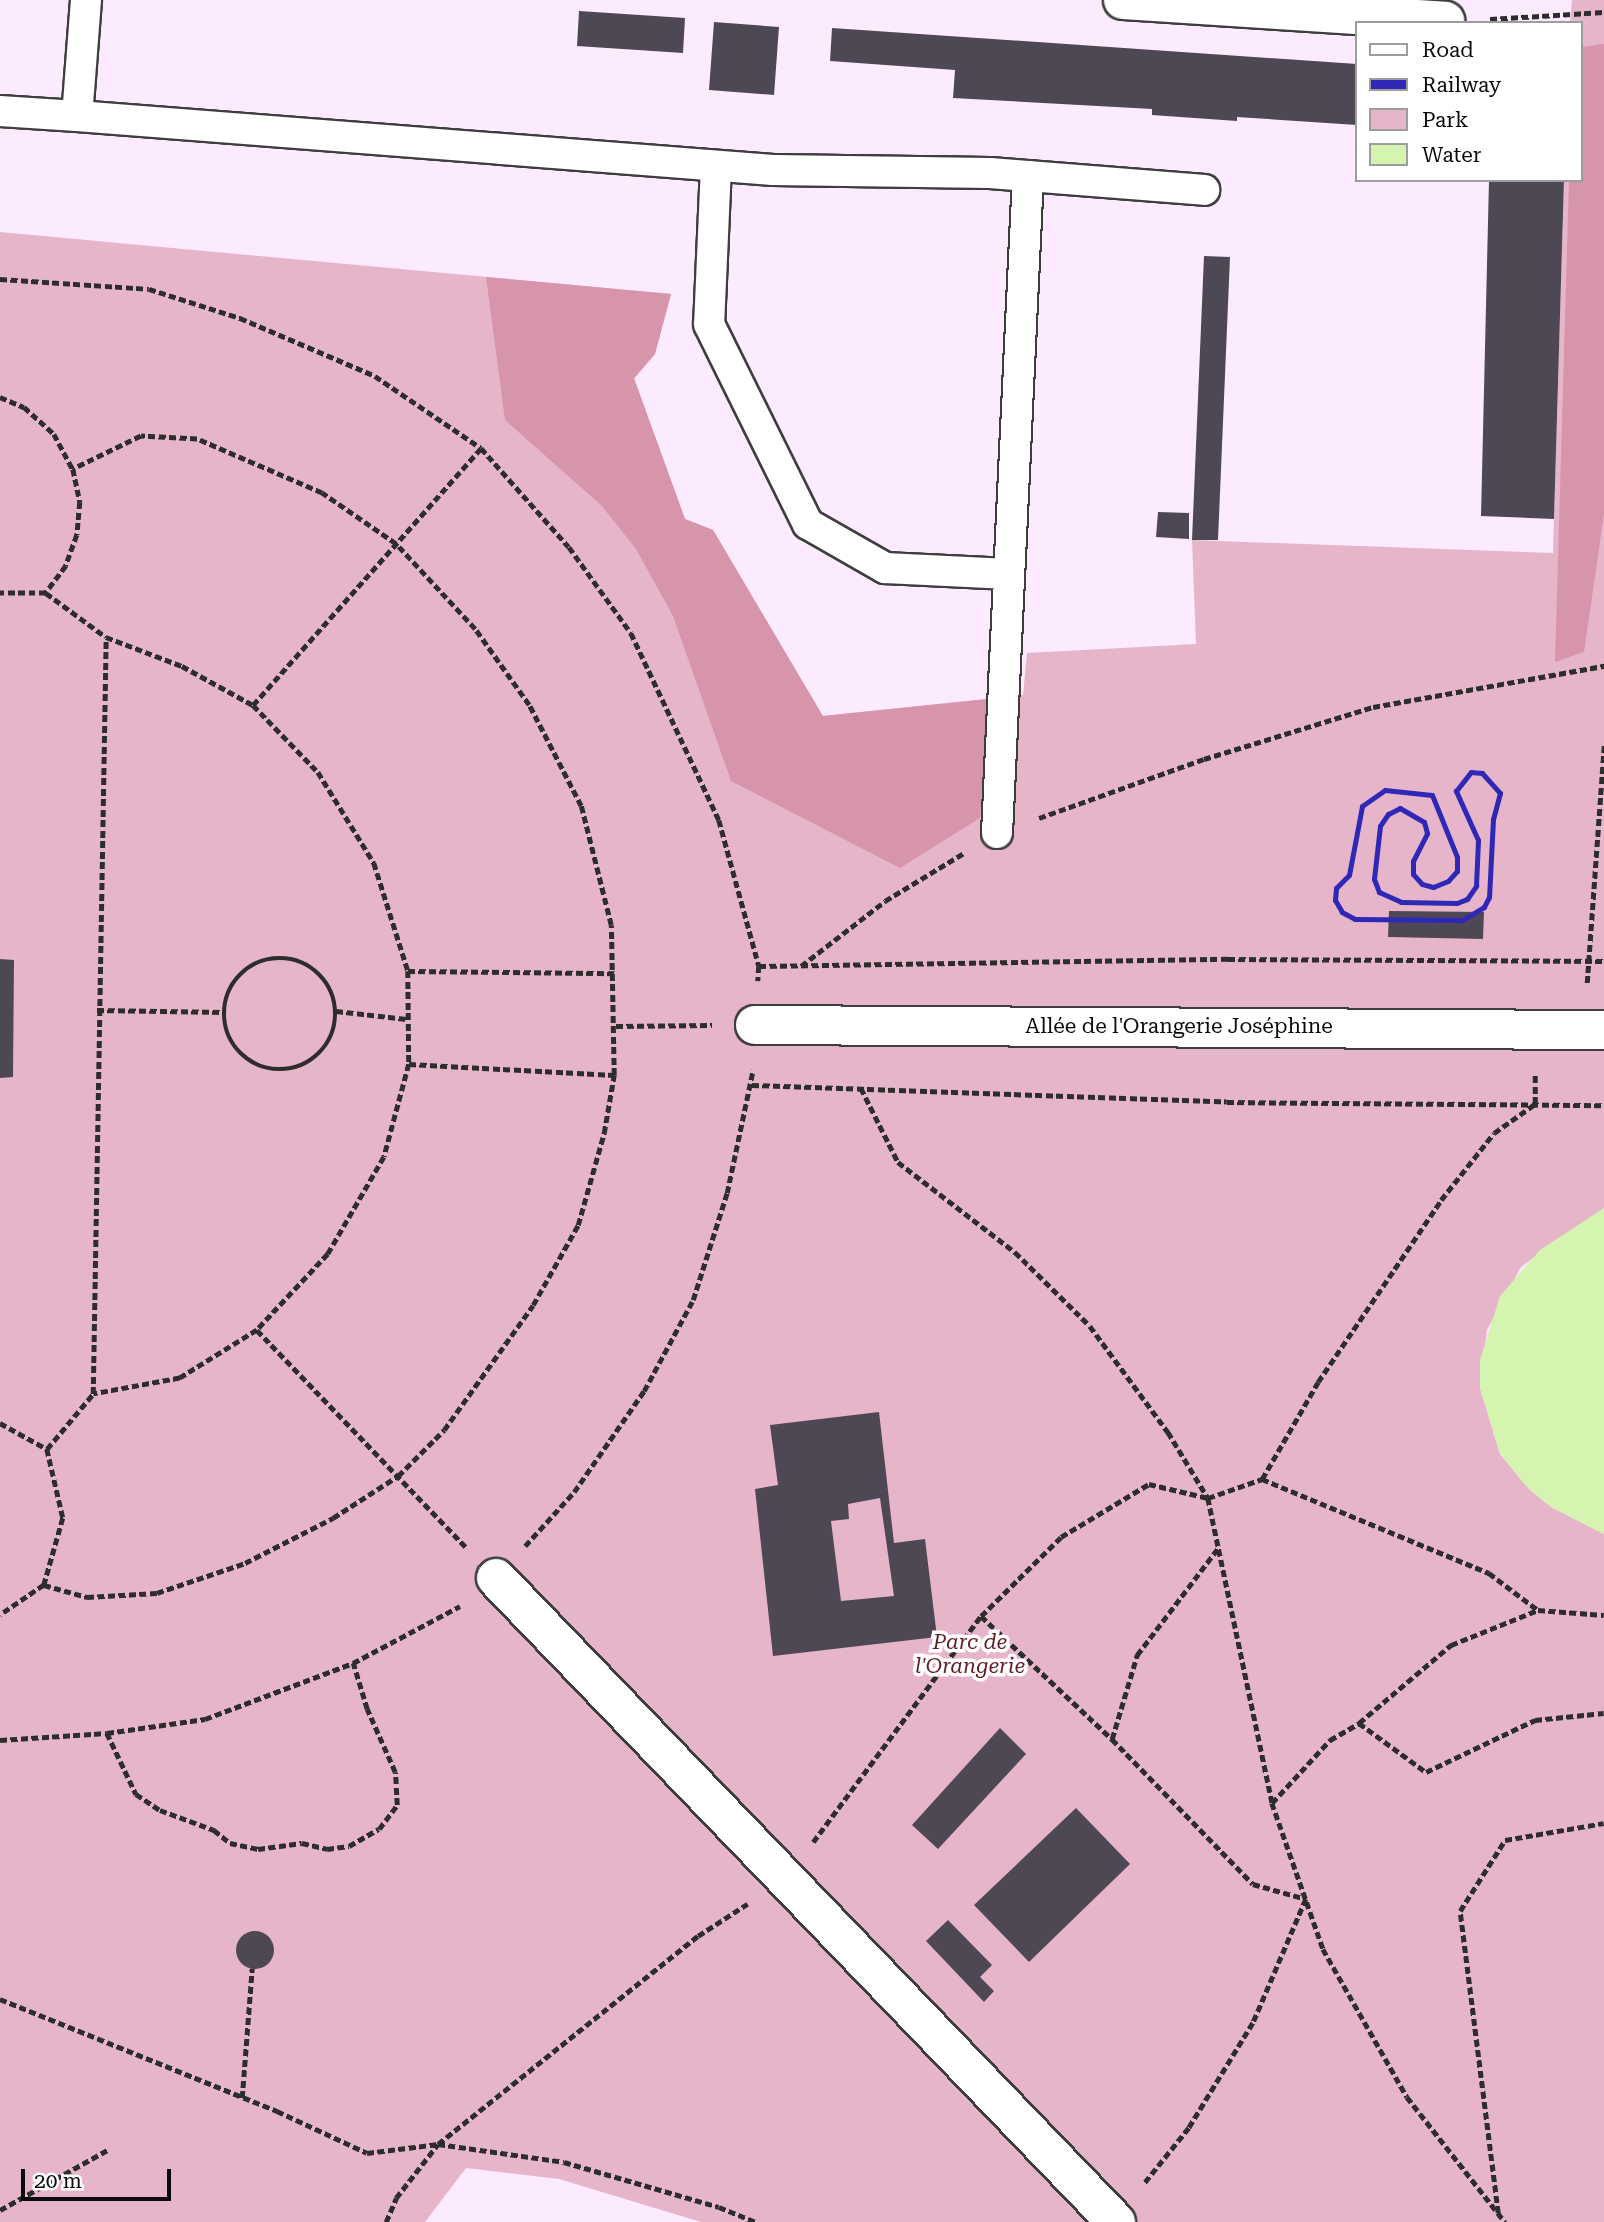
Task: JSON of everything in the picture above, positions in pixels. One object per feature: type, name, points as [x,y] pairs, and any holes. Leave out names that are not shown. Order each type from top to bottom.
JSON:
[{"type":"street","points":[[1123,0],[1446,21]]},
{"type":"street","name":"Allée de l'Orangerie Joséphine","points":[[755,1025],[1594,1030]]},
{"type":"street","points":[[496,1578],[1115,2221]]},
{"type":"lane","points":[[77,116],[86,0]]},
{"type":"lane","points":[[0,111],[124,116],[496,151],[716,166],[1028,176],[1204,190]]},
{"type":"lane","points":[[716,166],[709,324],[808,524],[885,568],[1009,574]]},
{"type":"lane","points":[[997,833],[1028,176]]},
{"type":"path","points":[[1446,21],[1604,12]]},
{"type":"path","points":[[0,279],[149,289],[240,318],[375,376],[481,448],[569,547],[631,633],[719,820],[759,966],[752,1085],[727,1193],[693,1300],[644,1391],[573,1492],[496,1578],[465,1604],[353,1663],[205,1719],[107,1733],[0,1740]]},
{"type":"path","points":[[0,397],[24,407],[54,434],[73,469],[80,502],[77,535],[66,566],[46,593]]},
{"type":"path","points":[[44,1585],[87,1597],[157,1593],[245,1563],[333,1518],[398,1476],[444,1430],[534,1305],[578,1225],[604,1133],[614,1075],[616,1026],[615,973],[597,863],[580,806],[558,755],[529,705],[475,629],[396,544],[321,493],[197,439],[141,436],[73,469]]},
{"type":"path","points":[[253,705],[481,448]]},
{"type":"path","points":[[0,593],[46,593],[106,638],[183,666],[253,705],[318,772],[374,863],[408,971],[409,1064],[384,1157],[328,1254],[257,1330],[180,1378],[93,1394]]},
{"type":"path","points":[[47,1449],[93,1394],[97,1010],[106,638]]},
{"type":"path","points":[[801,965],[885,901],[997,833],[1204,759],[1373,707],[1604,666]]},
{"type":"path","points":[[1594,1030],[1588,961],[1602,813],[1604,744]]},
{"type":"path","points":[[759,966],[1228,958],[1604,961]]},
{"type":"path","points":[[290,959],[323,977],[336,1011],[334,1030],[314,1059],[281,1070],[263,1067],[235,1046],[225,1012],[228,993],[253,965],[290,959]]},
{"type":"path","points":[[408,971],[615,973]]},
{"type":"path","points":[[97,1010],[225,1012]]},
{"type":"path","points":[[336,1011],[407,1019]]},
{"type":"path","points":[[616,1026],[755,1025]]},
{"type":"path","points":[[409,1064],[614,1075]]},
{"type":"path","points":[[752,1085],[1227,1102],[1604,1105]]},
{"type":"path","points":[[861,1088],[898,1162],[1015,1252],[1090,1326],[1168,1432],[1208,1498],[1272,1803],[1323,1950],[1407,2097],[1505,2222]]},
{"type":"path","points":[[386,2222],[396,2198],[438,2144],[698,1936],[785,1879],[981,1616],[1061,1537],[1149,1484],[1208,1498],[1262,1479],[1318,1382],[1441,1200],[1494,1133],[1535,1104]]},
{"type":"path","points":[[257,1330],[496,1578]]},
{"type":"path","points":[[0,1423],[47,1449],[63,1518],[44,1585],[0,1615]]},
{"type":"path","points":[[1262,1479],[1489,1573],[1538,1610]]},
{"type":"path","points":[[1112,1739],[1137,1655],[1219,1547]]},
{"type":"path","points":[[1272,1803],[1330,1740],[1359,1723],[1451,1645],[1538,1610],[1604,1615]]},
{"type":"path","points":[[981,1616],[1112,1739],[1253,1884],[1306,1899]]},
{"type":"path","points":[[107,1733],[136,1794],[179,1819],[214,1830],[230,1843],[258,1849],[302,1843],[327,1849],[349,1846],[379,1829],[397,1805],[396,1772],[367,1709],[353,1663]]},
{"type":"path","points":[[1359,1723],[1426,1772],[1535,1720],[1604,1713]]},
{"type":"path","points":[[1498,2213],[1460,1911],[1505,1840],[1604,1823]]},
{"type":"path","points":[[1115,2221],[1189,2128],[1253,2023],[1306,1899]]},
{"type":"path","points":[[242,2098],[252,1968]]},
{"type":"path","points":[[0,1999],[242,2098],[367,2153],[438,2144],[564,2162],[719,2207],[756,2222]]},
{"type":"path","points":[[0,2210],[109,2149]]},
{"type":"green space","name":"Parc de l'Orangerie","points":[[1572,0],[1604,0],[1604,1208],[1521,1267],[1487,1330],[1480,1388],[1500,1454],[1529,1489],[1551,1507],[1604,1534],[1604,2222],[701,2222],[559,2179],[466,2168],[425,2222],[0,2222],[0,232],[671,294],[655,354],[634,379],[685,519],[713,530],[822,716],[1023,695],[1027,653],[1196,644],[1192,540],[1553,553],[1564,182],[1583,182],[1583,21],[1570,21]]},
{"type":"shaded area","points":[[1604,44],[1604,514],[1584,652],[1555,662],[1569,182],[1583,182],[1583,47]]},
{"type":"shaded area","points":[[486,277],[671,294],[655,354],[634,378],[685,519],[713,530],[823,716],[989,699],[980,818],[900,868],[731,781],[673,616],[636,549],[601,505],[505,420]]},
{"type":"water","points":[[1604,1208],[1604,1534],[1551,1507],[1529,1489],[1500,1454],[1480,1388],[1480,1360],[1500,1296],[1540,1250]]},
{"type":"building","points":[[579,11],[685,18],[683,53],[577,46]]},
{"type":"building","points":[[714,22],[779,27],[774,95],[709,90]]},
{"type":"building","points":[[832,28],[1356,64],[1356,125],[1237,117],[1237,121],[1152,115],[1152,109],[953,98],[955,70],[830,61]]},
{"type":"building","points":[[1489,182],[1564,182],[1554,519],[1481,516]]},
{"type":"building","points":[[1204,256],[1230,257],[1218,540],[1192,540]]},
{"type":"building","points":[[1158,512],[1189,513],[1189,539],[1156,537]]},
{"type":"building","points":[[1389,911],[1484,912],[1483,939],[1388,937]]},
{"type":"building","points":[[0,959],[14,960],[13,1077],[0,1078]]},
{"type":"building","points":[[879,1412],[894,1543],[925,1539],[937,1637],[773,1656],[755,1489],[778,1485],[770,1425]],"holes":[[[880,1498],[894,1596],[841,1601],[831,1521],[849,1519],[848,1504]]]},
{"type":"building","points":[[1000,1728],[1026,1754],[938,1849],[912,1825]]},
{"type":"building","points":[[1076,1808],[1130,1864],[1029,1962],[974,1905]]},
{"type":"building","points":[[948,1920],[992,1965],[980,1977],[994,1991],[984,2002],[926,1941]]},
{"type":"building","points":[[255,1931],[268,1937],[274,1950],[268,1963],[255,1969],[242,1963],[236,1950],[242,1937]]},
{"type":"railway","points":[[1471,772],[1482,773],[1500,793],[1493,819],[1489,897],[1484,907],[1462,920],[1355,919],[1342,912],[1335,900],[1336,888],[1349,875],[1362,806],[1385,790],[1432,795],[1457,857],[1457,871],[1448,881],[1433,887],[1422,884],[1413,874],[1413,861],[1427,833],[1424,822],[1400,808],[1388,814],[1380,826],[1374,879],[1379,892],[1401,902],[1457,903],[1467,899],[1476,886],[1478,840],[1456,791],[1471,772]]}]
